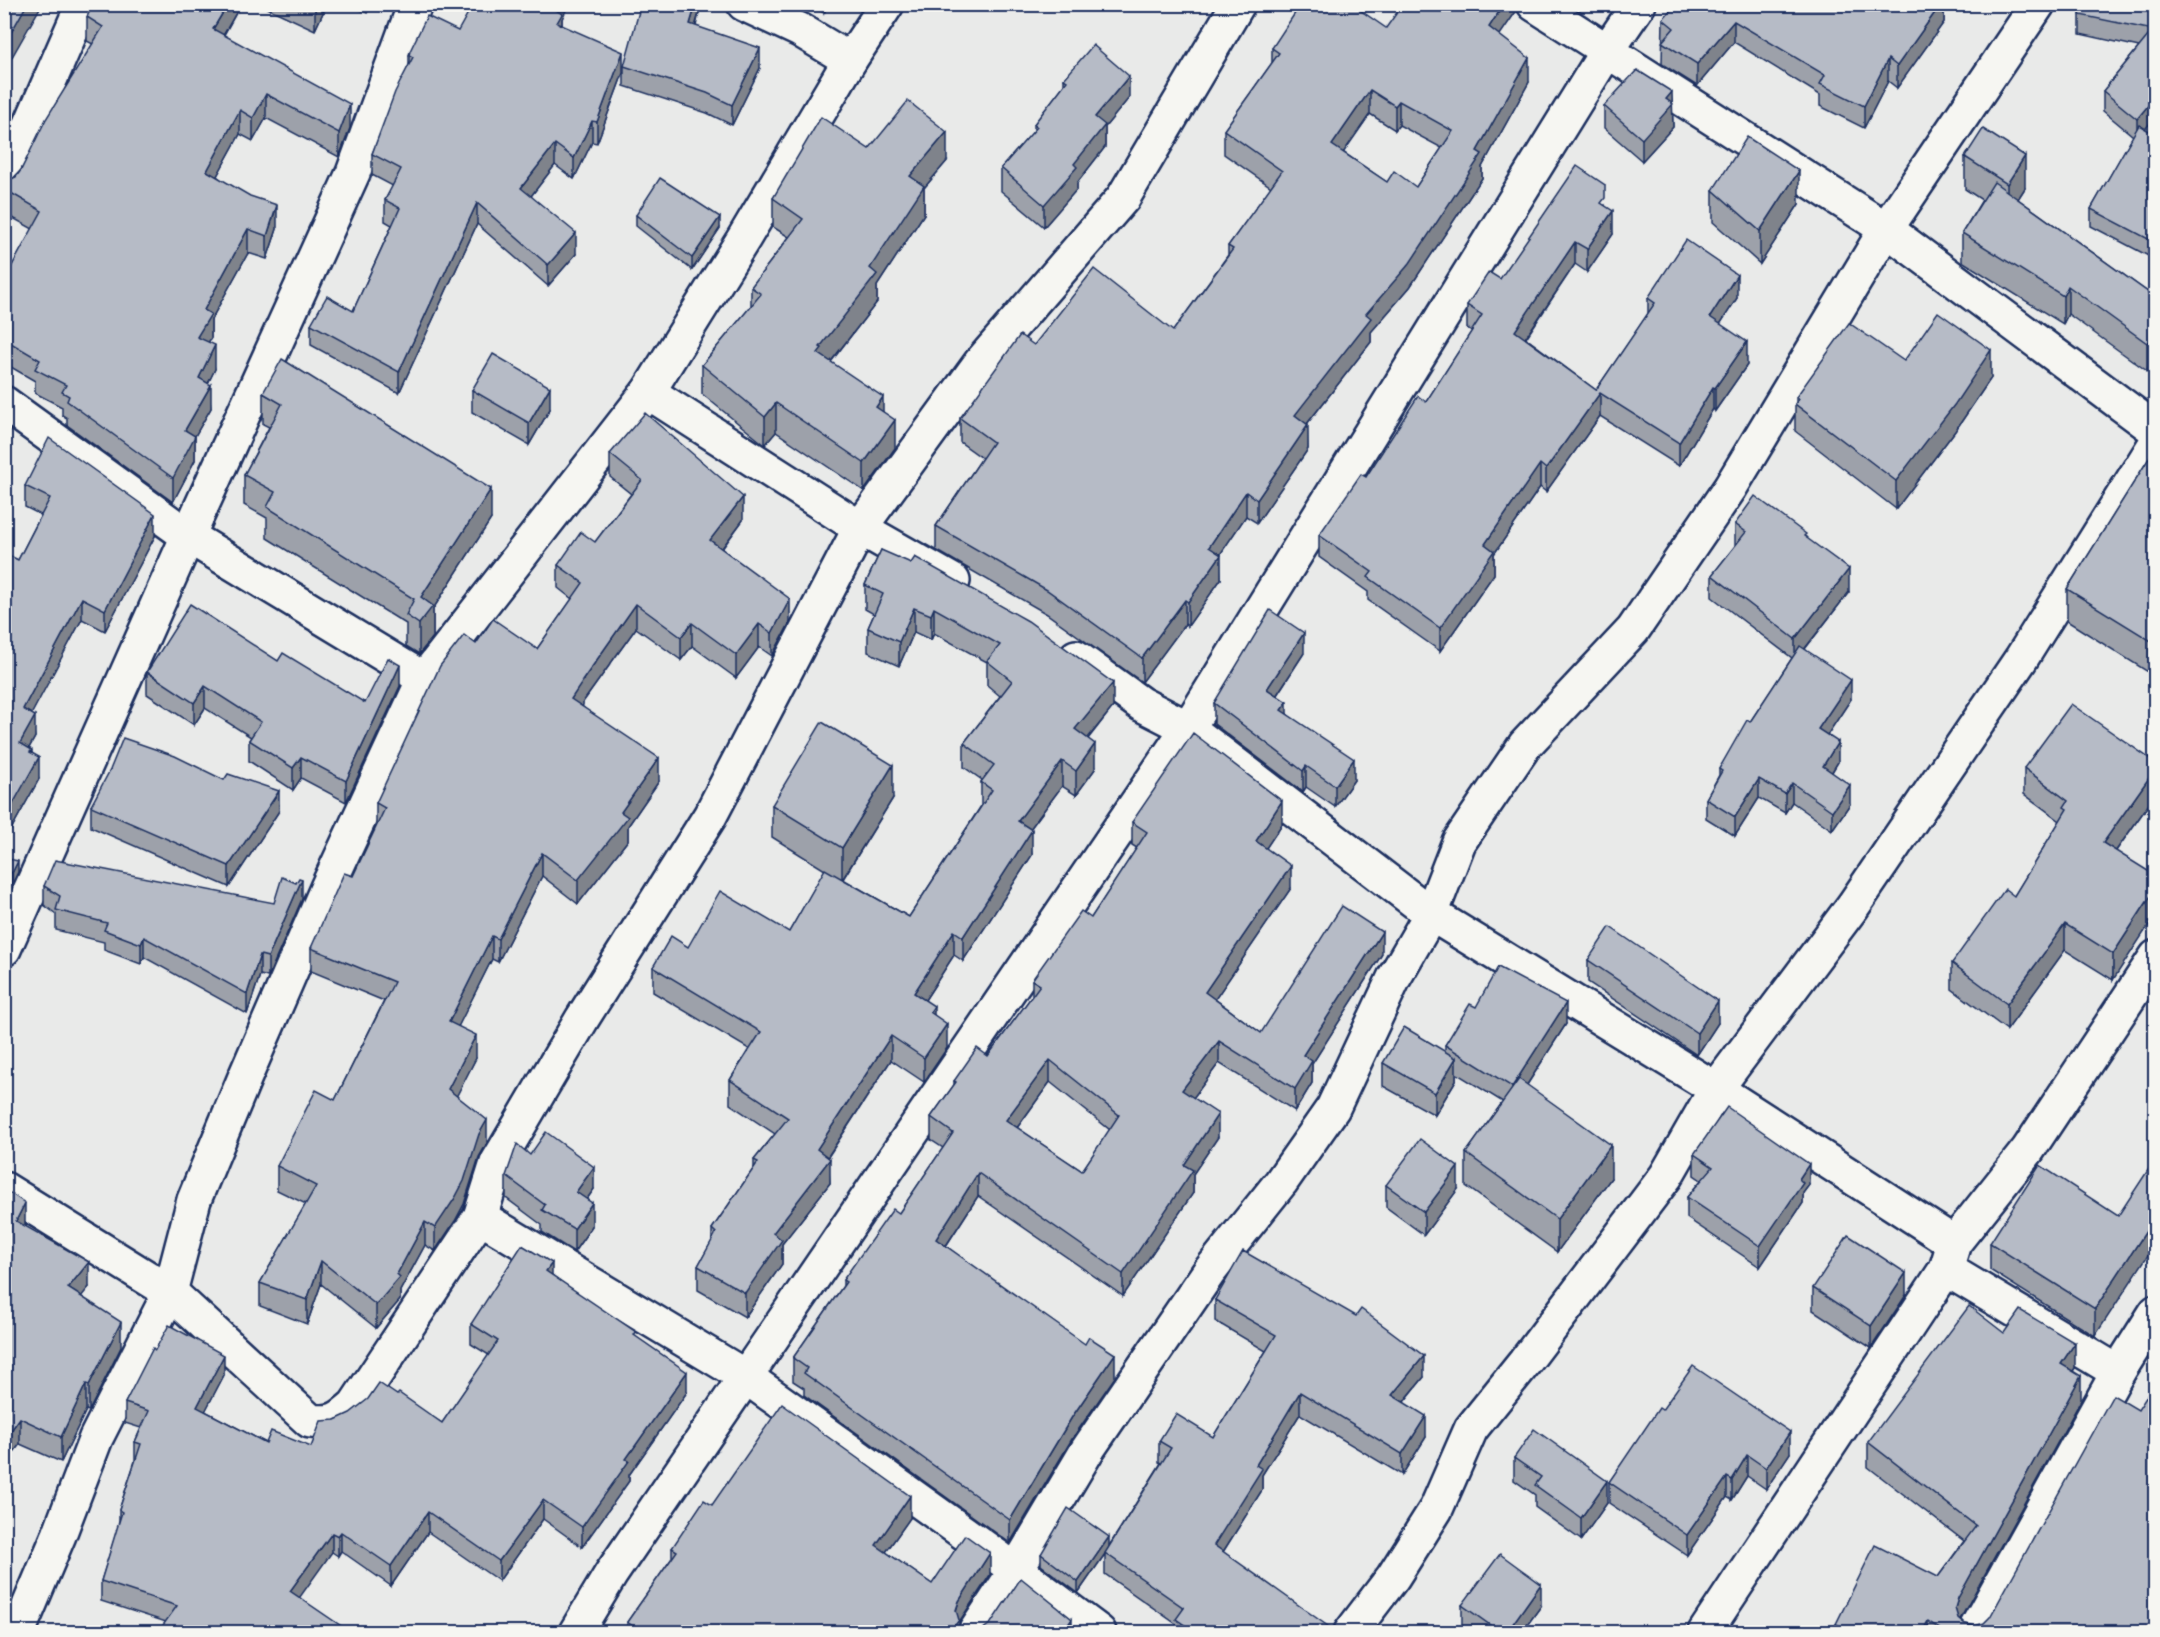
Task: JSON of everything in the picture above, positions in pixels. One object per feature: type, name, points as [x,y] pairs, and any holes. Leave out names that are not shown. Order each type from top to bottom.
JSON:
[{"type":"street","points":[[4,186],[83,4]]},
{"type":"street","points":[[4,949],[353,173],[416,4]]},
{"type":"street","points":[[744,4],[800,30],[850,60]]},
{"type":"street","points":[[18,1632],[59,1535],[96,1437],[170,1292],[194,1200],[327,888],[424,679],[648,392],[744,238],[850,60],[887,4]]},
{"type":"street","points":[[4,1189],[170,1292],[310,1421],[325,1423],[338,1420],[355,1405],[480,1216],[497,1163],[582,1019],[710,816],[860,528],[981,362],[1123,198],[1238,4]]},
{"type":"street","points":[[1534,4],[1886,229],[2156,430]]},
{"type":"street","points":[[576,1632],[611,1574],[1188,728],[1607,51],[1639,4]]},
{"type":"street","points":[[975,1632],[1016,1570],[1088,1449],[1168,1331],[1209,1272],[1281,1182],[1333,1108],[1395,978],[1431,914],[1466,832],[1525,745],[1634,630],[1730,488],[1886,229],[2038,4]]},
{"type":"street","points":[[648,392],[860,528],[979,596]]},
{"type":"street","points":[[4,403],[188,536],[424,679]]},
{"type":"street","points":[[1351,1632],[1393,1577],[1436,1509],[1472,1429],[1666,1176],[1716,1089],[1853,906],[2021,659],[2156,442]]},
{"type":"street","points":[[1056,644],[1141,705],[1188,728],[1431,914],[1716,1089],[1950,1256],[2118,1372]]},
{"type":"street","points":[[1705,1632],[1950,1256],[2028,1150],[2156,957]]},
{"type":"street","points":[[480,1216],[746,1377],[1099,1632]]},
{"type":"street","points":[[1974,1632],[2118,1372],[2156,1312]]},
{"type":"building","points":[[4,4],[27,4],[4,45]]},
{"type":"building","points":[[93,4],[228,4],[213,29],[350,104],[339,133],[266,94],[253,118],[240,110],[207,171],[250,196],[277,205],[267,236],[248,229],[204,310],[211,314],[197,337],[215,345],[199,378],[211,385],[185,430],[195,436],[173,478],[67,401],[69,396],[62,392],[66,385],[35,369],[40,360],[4,339],[4,271],[8,273],[42,211],[4,188],[9,180],[16,177],[21,170],[46,119],[103,27],[87,17]]},
{"type":"building","points":[[473,4],[558,4],[556,10],[562,14],[557,23],[623,52],[597,122],[592,121],[574,158],[555,144],[521,188],[576,233],[548,265],[477,203],[399,372],[311,324],[327,296],[353,311],[400,208],[385,200],[401,169],[372,154],[395,92],[413,57],[409,55],[410,51],[427,16],[458,31]]},
{"type":"building","points":[[641,4],[696,4],[690,24],[760,48],[732,105],[707,93],[624,66]]},
{"type":"building","points":[[1301,4],[1351,4],[1386,28],[1403,4],[1504,4],[1489,27],[1529,58],[1477,151],[1482,154],[1410,263],[1366,314],[1371,318],[1295,415],[1308,425],[1257,500],[1246,492],[1209,547],[1221,555],[1188,602],[1185,600],[1142,658],[1047,590],[936,526],[993,442],[960,418],[1020,335],[1034,345],[1094,269],[1173,331],[1233,249],[1228,246],[1282,171],[1224,130],[1279,53],[1272,48]],"holes":[[[1370,90],[1395,106],[1399,101],[1453,131],[1416,187],[1394,171],[1387,182],[1332,145]]]},
{"type":"building","points":[[1676,4],[1941,4],[1897,66],[1888,59],[1864,106],[1820,84],[1825,75],[1734,21],[1697,64],[1662,42],[1674,28],[1663,19]]},
{"type":"building","points":[[2082,4],[2156,4],[2156,96],[2137,119],[2103,91],[2153,30],[2080,15]]},
{"type":"building","points":[[1093,45],[1129,76],[1095,117],[1105,125],[1074,164],[1077,167],[1044,205],[1001,168],[1037,127],[1034,124],[1067,81],[1064,79]]},
{"type":"building","points":[[1637,70],[1672,92],[1666,99],[1673,104],[1642,139],[1604,106]]},
{"type":"building","points":[[908,101],[947,132],[910,176],[924,186],[870,268],[877,274],[820,347],[822,348],[818,353],[883,397],[876,407],[895,420],[864,463],[776,403],[765,417],[702,365],[761,294],[751,287],[803,219],[773,198],[821,117],[869,149]]},
{"type":"building","points":[[2139,125],[2156,135],[2156,243],[2091,209]]},
{"type":"building","points":[[1983,129],[2025,156],[2007,184],[1965,157]]},
{"type":"building","points":[[1747,137],[1799,171],[1760,231],[1713,190]]},
{"type":"building","points":[[1577,166],[1605,185],[1605,198],[1601,203],[1613,211],[1587,249],[1575,242],[1515,331],[1596,390],[1655,303],[1648,298],[1686,240],[1737,275],[1710,317],[1747,342],[1715,388],[1713,387],[1679,443],[1600,393],[1546,469],[1540,464],[1485,544],[1494,551],[1440,628],[1368,577],[1372,572],[1319,535],[1361,474],[1366,477],[1418,396],[1426,402],[1482,315],[1467,305],[1489,272],[1500,279]]},
{"type":"building","points":[[660,178],[720,217],[692,258],[636,215]]},
{"type":"building","points":[[1994,182],[2156,298],[2156,332],[2147,343],[2068,286],[2063,296],[1962,233]]},
{"type":"building","points":[[1938,312],[1991,350],[1955,404],[1896,481],[1795,404],[1799,399],[1796,397],[1849,323],[1904,361]]},
{"type":"building","points":[[493,354],[550,387],[529,423],[472,390]]},
{"type":"building","points":[[282,359],[491,489],[421,597],[433,606],[419,624],[406,615],[414,599],[267,507],[275,492],[244,475],[282,404],[263,393]]},
{"type":"building","points":[[645,413],[743,497],[710,540],[790,599],[772,633],[759,624],[736,655],[692,623],[681,637],[636,604],[571,699],[659,758],[621,812],[628,817],[578,880],[542,853],[498,939],[492,936],[449,1022],[476,1035],[448,1089],[487,1120],[479,1134],[464,1181],[455,1198],[435,1228],[425,1222],[397,1274],[400,1277],[376,1305],[321,1261],[307,1300],[260,1283],[316,1186],[277,1166],[316,1090],[335,1100],[394,982],[311,948],[344,873],[353,876],[385,808],[376,803],[440,666],[464,635],[476,644],[493,619],[537,649],[583,583],[558,565],[581,532],[595,542],[642,480],[610,454]]},
{"type":"building","points":[[49,438],[155,514],[105,610],[82,598],[23,709],[35,716],[20,743],[39,757],[4,820],[4,553],[18,560],[50,498],[25,486]]},
{"type":"building","points":[[2156,447],[2156,644],[2067,589]]},
{"type":"building","points":[[1755,496],[1849,569],[1795,639],[1712,575],[1746,532],[1735,524]]},
{"type":"building","points":[[881,550],[911,563],[915,557],[1028,621],[1113,683],[1075,729],[1095,744],[1076,771],[1062,761],[1018,821],[1032,830],[963,937],[954,931],[914,993],[934,1006],[930,1012],[947,1024],[924,1058],[891,1036],[817,1149],[830,1159],[773,1233],[782,1240],[745,1293],[698,1266],[716,1233],[712,1229],[758,1162],[754,1160],[788,1118],[730,1080],[761,1032],[653,967],[671,936],[688,947],[720,891],[789,932],[825,869],[909,917],[992,790],[981,782],[994,765],[964,743],[1012,681],[987,661],[1000,645],[934,608],[931,615],[914,608],[899,642],[868,628],[883,594],[865,585]]},
{"type":"building","points":[[190,604],[278,661],[283,653],[365,703],[388,658],[400,665],[346,781],[301,757],[293,768],[249,740],[261,722],[205,686],[194,703],[147,672]]},
{"type":"building","points":[[1270,610],[1304,633],[1267,689],[1287,702],[1281,710],[1354,759],[1335,786],[1306,766],[1303,771],[1214,703]]},
{"type":"building","points":[[1800,646],[1851,680],[1818,729],[1838,742],[1823,766],[1850,785],[1832,811],[1792,783],[1785,794],[1759,779],[1735,817],[1706,799],[1722,771],[1719,769],[1747,720],[1750,722]]},
{"type":"building","points":[[2071,704],[2156,763],[2156,768],[2103,843],[2156,876],[2156,888],[2113,954],[2065,924],[2007,1004],[1952,963],[2005,889],[2014,896],[2067,809],[2064,807],[2068,801],[2024,768]]},
{"type":"building","points":[[822,722],[893,765],[842,848],[772,805]]},
{"type":"building","points":[[1193,733],[1282,801],[1256,841],[1291,866],[1205,992],[1261,1033],[1342,906],[1382,932],[1303,1055],[1312,1061],[1295,1089],[1219,1041],[1182,1090],[1218,1114],[1184,1165],[1193,1170],[1123,1274],[978,1173],[936,1239],[1085,1344],[1089,1337],[1115,1354],[1072,1417],[1010,1520],[804,1373],[807,1368],[793,1358],[846,1282],[843,1280],[893,1209],[899,1213],[953,1133],[931,1117],[956,1082],[954,1081],[977,1048],[988,1056],[1040,985],[1032,980],[1081,911],[1091,918],[1147,832],[1132,822]],"holes":[[[1050,1060],[1119,1115],[1082,1171],[1006,1120]]]},
{"type":"building","points":[[123,738],[175,756],[224,780],[228,774],[279,791],[229,866],[91,806],[110,770]]},
{"type":"building","points":[[4,858],[18,861],[12,873],[4,867]]},
{"type":"building","points":[[55,860],[274,903],[282,877],[296,883],[299,878],[302,879],[268,957],[260,955],[247,994],[144,937],[141,944],[104,930],[107,923],[56,910],[60,896],[44,886]]},
{"type":"building","points":[[1610,927],[1718,1001],[1697,1033],[1588,960]]},
{"type":"building","points":[[1498,967],[1566,1003],[1512,1087],[1445,1045],[1470,1004],[1476,1007]]},
{"type":"building","points":[[1404,1027],[1456,1058],[1435,1093],[1383,1063]]},
{"type":"building","points":[[1519,1079],[1611,1145],[1557,1219],[1466,1153]]},
{"type":"building","points":[[1727,1107],[1809,1164],[1799,1179],[1803,1183],[1760,1246],[1687,1197],[1713,1167],[1694,1154]]},
{"type":"building","points":[[546,1132],[594,1167],[576,1192],[592,1203],[574,1229],[542,1210],[545,1205],[506,1176],[517,1144],[530,1155]]},
{"type":"building","points":[[1420,1139],[1458,1167],[1424,1212],[1386,1185]]},
{"type":"building","points":[[2156,1158],[2156,1216],[2095,1309],[1990,1243],[2040,1165],[2118,1216]]},
{"type":"building","points":[[4,1189],[25,1203],[16,1221],[89,1262],[68,1288],[121,1322],[89,1385],[86,1384],[61,1437],[20,1418],[4,1440]]},
{"type":"building","points":[[1848,1235],[1906,1273],[1871,1326],[1813,1288]]},
{"type":"building","points":[[522,1245],[552,1263],[546,1271],[636,1332],[634,1335],[687,1372],[626,1459],[629,1461],[582,1527],[543,1500],[499,1561],[428,1512],[391,1566],[341,1532],[338,1536],[332,1533],[290,1591],[350,1632],[158,1632],[177,1606],[101,1581],[122,1512],[119,1510],[141,1444],[135,1442],[149,1411],[125,1403],[153,1348],[155,1350],[169,1325],[224,1355],[197,1407],[266,1443],[271,1431],[311,1447],[321,1421],[335,1420],[350,1413],[368,1399],[379,1383],[397,1395],[399,1393],[442,1423],[498,1341],[471,1324]]},
{"type":"building","points":[[1243,1251],[1356,1316],[1361,1309],[1424,1356],[1392,1395],[1426,1416],[1402,1454],[1300,1392],[1256,1465],[1262,1469],[1214,1545],[1332,1629],[1329,1632],[1195,1632],[1176,1619],[1184,1608],[1105,1553],[1171,1448],[1159,1441],[1176,1414],[1213,1437],[1276,1335],[1215,1300]]},
{"type":"building","points":[[1969,1306],[2004,1333],[2020,1310],[2075,1343],[2061,1364],[2081,1376],[1958,1598],[1955,1608],[1958,1618],[1965,1624],[1975,1626],[1984,1623],[1990,1617],[2113,1395],[2138,1410],[2156,1382],[2156,1632],[1944,1632],[1928,1621],[1922,1632],[1852,1632],[1836,1624],[1875,1545],[1938,1577],[1976,1526],[1868,1442]]},
{"type":"building","points":[[1693,1366],[1790,1432],[1766,1468],[1747,1455],[1732,1480],[1727,1477],[1687,1535],[1609,1482],[1659,1408],[1662,1410]]},
{"type":"building","points":[[782,1404],[910,1496],[876,1545],[932,1584],[965,1535],[990,1553],[959,1601],[956,1610],[959,1620],[950,1632],[687,1632],[684,1630],[682,1632],[642,1632],[627,1622],[677,1551],[672,1548],[704,1500],[712,1505]]},
{"type":"building","points":[[1534,1429],[1607,1481],[1581,1518],[1535,1485],[1541,1477],[1514,1458]]},
{"type":"building","points":[[1068,1508],[1109,1537],[1078,1582],[1041,1554]]},
{"type":"building","points":[[1500,1554],[1541,1584],[1507,1632],[1500,1632],[1462,1605]]},
{"type":"building","points":[[1021,1578],[1072,1619],[1063,1632],[986,1632],[982,1630],[991,1623]]}]
